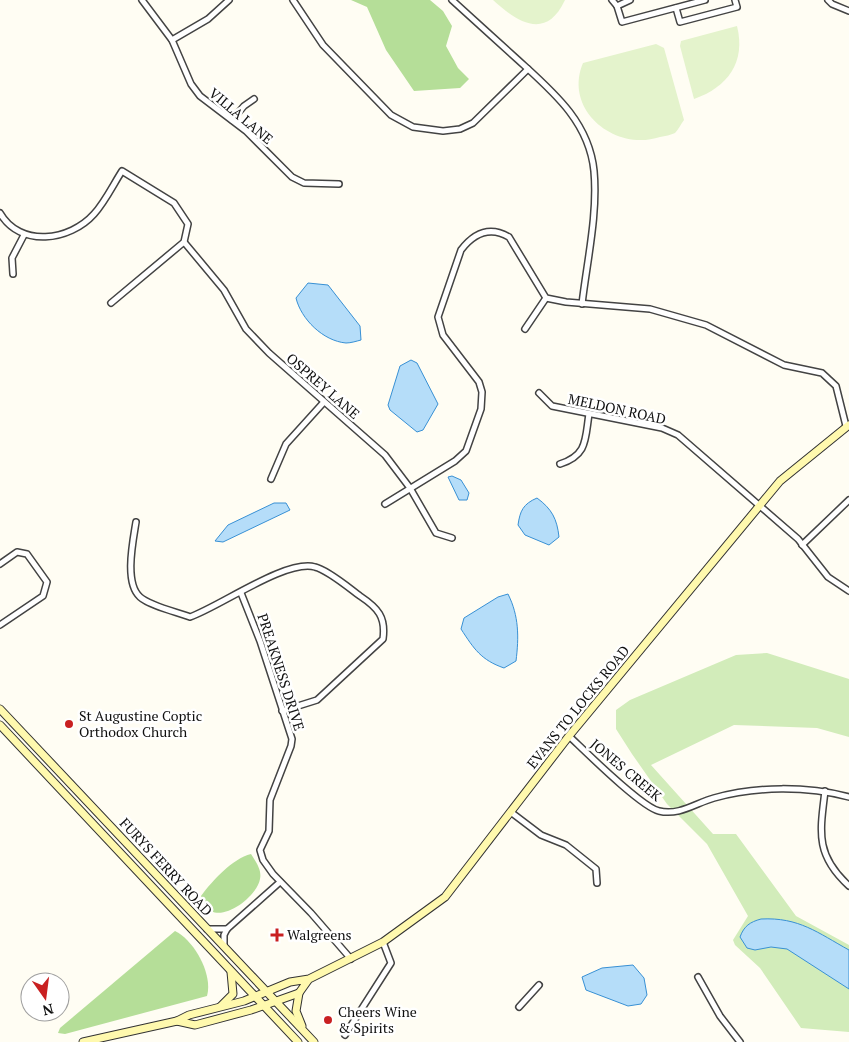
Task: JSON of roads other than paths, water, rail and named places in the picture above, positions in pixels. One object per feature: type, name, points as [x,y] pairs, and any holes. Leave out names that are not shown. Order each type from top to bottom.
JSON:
[{"type":"street","name":"VILLA LANE","points":[[142,0],[172,40],[190,84],[200,96],[263,147],[292,177],[304,184],[339,184]]},
{"type":"street","points":[[172,40],[208,19],[229,0]]},
{"type":"street","points":[[293,0],[323,45],[391,115],[413,127],[443,130],[460,129],[473,123],[528,69]]},
{"type":"street","points":[[452,0],[552,90],[572,112],[583,132],[591,154],[595,187],[582,304]]},
{"type":"street","points":[[612,0],[618,6],[622,22],[676,8],[690,2],[705,0]]},
{"type":"street","points":[[618,6],[630,0]]},
{"type":"street","points":[[676,8],[680,22],[737,7],[735,0]]},
{"type":"street","points":[[828,0],[832,4],[849,11]]},
{"type":"street","points":[[232,120],[244,106],[254,100]]},
{"type":"street","points":[[0,213],[5,222],[24,235],[47,237],[68,232],[79,227],[95,214],[122,171],[174,203],[188,224],[184,242],[111,303]]},
{"type":"street","points":[[385,504],[455,462],[466,450],[481,409],[482,392],[479,382],[443,336],[438,317],[461,250],[477,234],[490,230],[501,232],[509,237],[546,298],[582,304],[650,309],[706,326],[784,365],[822,374],[836,386],[847,426]]},
{"type":"street","points":[[13,274],[12,258],[24,235]]},
{"type":"street","name":"OSPREY LANE","points":[[184,242],[224,290],[246,330],[269,353],[385,455],[410,488],[436,533],[452,538]]},
{"type":"street","points":[[525,329],[546,298]]},
{"type":"street","name":"MELDON ROAD","points":[[539,393],[552,406],[662,428],[678,435],[802,545],[828,577],[849,590]]},
{"type":"street","points":[[271,479],[286,444],[324,402]]},
{"type":"street","points":[[560,464],[571,461],[580,454],[584,445],[589,414]]},
{"type":"street","name":"EVANS TO LOCKS ROAD","points":[[83,1042],[178,1021],[188,1015],[218,1008],[267,992],[290,982],[309,979],[383,942],[445,897],[512,813],[569,736],[780,481],[847,426]]},
{"type":"street","points":[[802,545],[849,500]]},
{"type":"street","points":[[136,522],[131,579],[133,589],[140,598],[148,602],[190,617],[242,593],[286,569],[316,567],[368,601],[380,613],[385,626],[383,639],[317,700],[282,711]]},
{"type":"street","points":[[0,564],[17,552],[27,554],[47,582],[43,596],[0,625]]},
{"type":"street","name":"PREAKNESS DRIVE","points":[[242,593],[292,739],[270,800],[269,831],[260,850],[263,860],[280,882],[312,913],[351,959]]},
{"type":"street","name":"FURYS FERRY ROAD","points":[[0,709],[314,1042]]},
{"type":"street","name":"FURYS FERRY ROAD","points":[[0,725],[298,1042]]},
{"type":"street","name":"JONES CREEK","points":[[569,736],[623,786],[658,811],[687,810],[714,798],[772,789],[825,791],[849,797]]},
{"type":"street","points":[[825,791],[819,833],[823,852],[829,865],[849,886]]},
{"type":"street","points":[[512,813],[541,835],[566,845],[596,869],[597,883]]},
{"type":"street","points":[[224,947],[224,935],[227,929],[280,882]]},
{"type":"street","points":[[207,929],[227,929]]},
{"type":"street","points":[[345,1035],[391,962],[383,942]]},
{"type":"street","points":[[218,1008],[233,994],[231,971]]},
{"type":"street","points":[[698,977],[720,1016],[740,1042]]},
{"type":"street","name":"EVANS TO LOCKS ROAD","points":[[178,1021],[195,1025],[264,1006],[299,993],[309,979]]},
{"type":"street","points":[[519,1007],[539,985]]},
{"type":"street","points":[[299,993],[296,1011],[306,1033]]},
{"type":"water","points":[[308,283],[328,285],[360,326],[361,340],[348,343],[337,341],[314,328],[303,314],[296,298]]},
{"type":"water","points":[[411,360],[417,363],[438,404],[423,430],[417,432],[390,410],[388,405],[400,366]]},
{"type":"water","points":[[452,476],[461,480],[469,493],[467,500],[459,500],[448,477]]},
{"type":"water","points":[[537,498],[550,510],[557,525],[559,537],[549,545],[525,535],[518,525],[523,508]]},
{"type":"water","points":[[274,503],[286,503],[290,510],[223,542],[215,541],[228,525]]},
{"type":"water","points":[[508,594],[516,619],[518,644],[516,661],[504,668],[489,661],[479,653],[461,629],[464,618],[498,597]]},
{"type":"water","points":[[761,919],[797,923],[818,932],[849,950],[849,989],[787,949],[771,947],[755,950],[747,948],[740,937],[743,930],[748,925]]},
{"type":"water","points":[[633,965],[644,978],[647,995],[641,1004],[628,1006],[586,990],[582,977],[602,968]]},
{"type":"place","name":"St Augustine Coptic Orthodox Church","points":[[69,724]]},
{"type":"place","name":"Walgreens","points":[[277,935]]},
{"type":"place","name":"Cheers Wine & Spirits","points":[[328,1020]]}]
